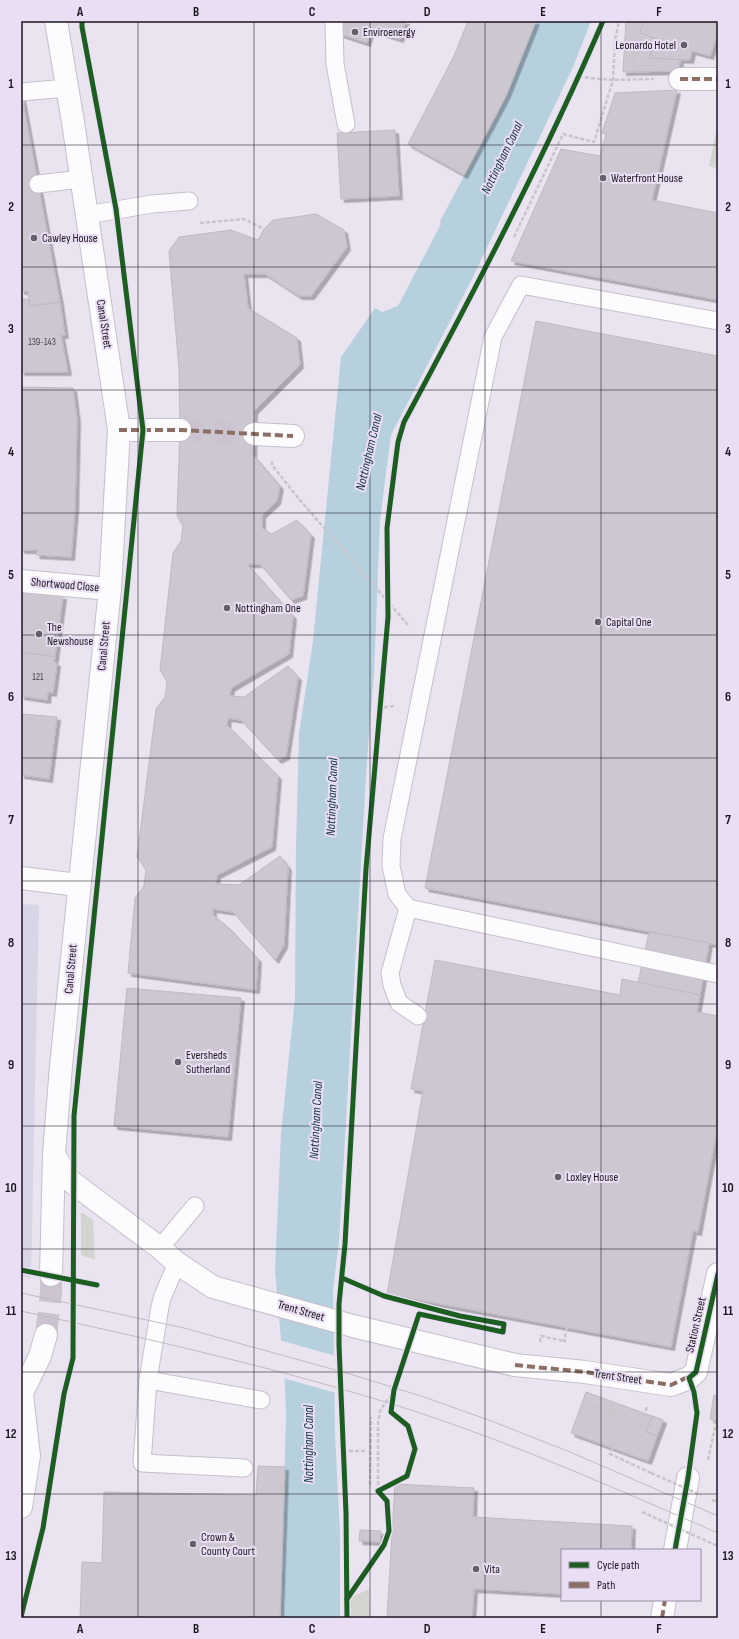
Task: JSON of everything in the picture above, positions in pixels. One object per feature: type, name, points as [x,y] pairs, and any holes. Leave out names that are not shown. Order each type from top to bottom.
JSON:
[{"type":"street","name":"Canal Street","points":[[50,1275],[54,1154],[78,884],[88,811],[110,589],[119,430],[56,21]]},
{"type":"street","points":[[672,73],[718,79]]},
{"type":"street","points":[[119,430],[180,430]]},
{"type":"street","points":[[254,434],[293,436]]},
{"type":"street","name":"Shortwood Close","points":[[21,581],[110,589]]},
{"type":"street","points":[[21,878],[78,884]]},
{"type":"street","name":"Trent Street","points":[[54,1154],[66,1176],[73,1183],[177,1262],[214,1287],[353,1326],[515,1365],[585,1372],[671,1385],[689,1378]]},
{"type":"street","name":"Station Street","points":[[689,1378],[696,1372],[718,1274]]},
{"type":"street","points":[[21,1506],[29,1456],[22,1395],[40,1356],[46,1335]]},
{"type":"street","points":[[675,1549],[694,1487]]},
{"type":"street","points":[[662,1618],[665,1601]]},
{"type":"lane","points":[[334,21],[335,64],[346,124]]},
{"type":"lane","points":[[21,92],[67,88]]},
{"type":"lane","points":[[38,184],[80,179]]},
{"type":"lane","points":[[87,215],[152,204],[189,201]]},
{"type":"lane","points":[[718,321],[521,285],[493,337],[392,839],[391,866],[397,894],[408,908],[718,974]]},
{"type":"lane","points":[[408,908],[390,973],[392,986],[399,1002],[418,1016]]},
{"type":"lane","points":[[160,1248],[195,1206]]},
{"type":"lane","points":[[177,1262],[162,1298],[148,1380],[142,1463],[244,1468]]},
{"type":"lane","points":[[148,1380],[261,1400]]},
{"type":"path","points":[[514,237],[563,134],[594,142],[613,80],[615,40],[619,21]]},
{"type":"path","points":[[636,21],[634,28],[633,66],[672,73]]},
{"type":"path","points":[[579,78],[613,80],[672,73]]},
{"type":"path","points":[[272,465],[299,499],[410,627]]},
{"type":"path","points":[[378,708],[398,705]]},
{"type":"path","points":[[541,1336],[564,1341]]},
{"type":"path","points":[[378,1491],[379,1417],[380,1411],[394,1390]]},
{"type":"path","points":[[614,1398],[604,1433],[585,1426],[592,1405],[623,1416],[610,1454],[694,1487]]},
{"type":"path","points":[[618,1432],[642,1424],[653,1425],[643,1418],[647,1405]]},
{"type":"path","points":[[706,1467],[718,1413]]},
{"type":"path","points":[[370,1485],[371,1417]]},
{"type":"path","points":[[343,1451],[366,1451]]},
{"type":"path","points":[[642,1512],[718,1546]]},
{"type":"shaded area","points":[[718,123],[718,169],[709,166]]},
{"type":"shaded area","points":[[21,904],[39,905],[31,1279],[21,1276]]},
{"type":"shaded area","points":[[81,1212],[93,1220],[95,1260],[81,1255]]},
{"type":"shaded area","points":[[369,1589],[370,1618],[348,1618],[347,1599]]},
{"type":"water","name":"Nottingham Canal","points":[[536,21],[591,21],[573,67],[472,279],[391,435],[380,520],[374,674],[367,760],[339,1241],[333,1290],[335,1434],[340,1531],[340,1618],[280,1618],[286,1417],[285,1386],[275,1270],[281,1134],[295,998],[296,848],[299,734],[313,641],[341,357],[375,308],[382,312],[398,306],[441,224],[440,221],[498,113]]},
{"type":"pier","points":[[279,1340],[336,1356],[336,1393],[283,1378]]},
{"type":"building","name":"Enviroenergy","points":[[342,21],[406,21],[400,39],[371,30],[367,43],[340,34]]},
{"type":"building","points":[[468,21],[536,21],[506,96],[464,175],[408,144],[454,56]]},
{"type":"building","points":[[626,21],[644,21],[640,33],[657,39],[649,58],[680,59],[679,71],[623,72]]},
{"type":"building","name":"Leonardo Hotel","points":[[644,21],[718,21],[718,33],[710,56],[692,51],[690,60],[649,58],[657,39],[640,33]]},
{"type":"building","name":"Waterfront House","points":[[677,90],[652,200],[718,213],[718,300],[511,261],[561,149],[600,156],[606,134],[602,133],[615,93]]},
{"type":"building","name":"Cawley House","points":[[21,92],[60,302],[30,306],[28,291],[21,291]]},
{"type":"building","points":[[395,130],[399,196],[341,199],[337,133]]},
{"type":"building","name":"Nottingham One","points":[[316,214],[344,230],[347,247],[311,296],[299,296],[265,274],[244,274],[248,308],[297,338],[300,365],[254,411],[253,455],[280,486],[277,501],[262,515],[262,528],[272,534],[297,520],[311,535],[303,596],[291,600],[260,564],[247,564],[293,616],[289,654],[231,688],[230,696],[244,697],[288,666],[298,677],[286,756],[278,760],[241,720],[228,718],[227,725],[278,776],[272,847],[217,875],[216,884],[239,885],[280,856],[288,867],[284,945],[275,960],[233,912],[213,909],[213,915],[229,928],[258,959],[256,990],[128,973],[135,898],[144,886],[146,870],[137,857],[156,709],[165,697],[167,682],[160,670],[173,553],[181,541],[183,526],[177,516],[180,431],[179,369],[169,251],[179,237],[231,230],[258,240],[264,229],[273,220]]},
{"type":"building","points":[[21,299],[28,299],[30,306],[60,302],[65,335],[61,335],[68,372],[21,372]]},
{"type":"building","name":"Capital One","points":[[536,321],[718,356],[718,945],[425,888]]},
{"type":"building","points":[[21,387],[73,388],[77,420],[75,509],[71,557],[36,555],[38,550],[21,550]]},
{"type":"building","name":"The Newshouse","points":[[23,592],[63,596],[55,657],[21,652]]},
{"type":"building","points":[[21,652],[55,657],[54,662],[57,663],[53,693],[48,692],[47,700],[21,696]]},
{"type":"building","points":[[21,714],[57,717],[49,779],[21,775]]},
{"type":"building","points":[[649,932],[709,943],[700,995],[638,983]]},
{"type":"building","name":"Loxley House","points":[[435,960],[620,995],[622,979],[700,995],[697,1012],[718,1016],[718,1124],[698,1232],[693,1231],[671,1347],[387,1294],[423,1091],[411,1089]]},
{"type":"building","name":"Eversheds Sutherland","points":[[127,988],[241,998],[228,1137],[114,1126]]},
{"type":"building","points":[[586,1392],[663,1420],[648,1461],[571,1433]]},
{"type":"building","points":[[714,1395],[718,1396],[718,1421],[710,1419]]},
{"type":"building","points":[[652,1416],[663,1420],[657,1436],[646,1432]]},
{"type":"building","name":"Crown & County Court","points":[[258,1466],[285,1467],[280,1618],[80,1618],[82,1562],[102,1563],[104,1492],[256,1495]]},
{"type":"building","name":"Vita","points":[[395,1484],[474,1488],[473,1517],[632,1526],[631,1549],[561,1549],[561,1594],[474,1589],[472,1618],[387,1618]]},
{"type":"building","points":[[360,1530],[381,1531],[380,1542],[359,1541]]},
{"type":"tunnel","points":[[180,430],[254,434]]},
{"type":"tunnel","points":[[46,1335],[51,1294],[51,1275]]},
{"type":"tram line","points":[[21,1293],[184,1328],[350,1374],[424,1397],[494,1422],[570,1452],[718,1516]]},
{"type":"tram line","points":[[21,1311],[121,1333],[270,1369],[417,1412],[494,1439],[718,1533]]},
{"type":"marked path","points":[[680,79],[718,79]]},
{"type":"marked path","points":[[119,430],[180,430],[293,436]]},
{"type":"marked path","points":[[515,1365],[585,1372],[671,1385],[692,1375]]},
{"type":"marked path","points":[[662,1618],[665,1601]]},
{"type":"cycle path","points":[[21,1617],[43,1528],[64,1394],[73,1358],[74,1116],[143,430],[116,209],[82,21]]},
{"type":"cycle path","points":[[347,1618],[346,1513],[339,1345],[339,1304],[345,1244],[366,869],[388,617],[387,528],[398,442],[404,422],[483,273],[533,173],[603,21]]},
{"type":"cycle path","points":[[21,1270],[97,1285]]},
{"type":"cycle path","points":[[675,1549],[688,1478],[697,1413],[694,1392],[689,1378],[696,1372],[718,1274]]},
{"type":"cycle path","points":[[342,1278],[384,1296],[460,1316],[504,1324],[503,1332],[419,1314],[394,1390],[391,1412],[408,1426],[415,1449],[407,1476],[378,1491],[387,1501],[389,1531],[384,1545],[347,1599]]},
{"type":"place","name":"Enviroenergy","points":[[355,32]]},
{"type":"place","name":"Leonardo Hotel","points":[[684,45]]},
{"type":"place","name":"Waterfront House","points":[[603,178]]},
{"type":"place","name":"Cawley House","points":[[34,238]]},
{"type":"place","name":"Nottingham One","points":[[227,608]]},
{"type":"place","name":"Capital One","points":[[598,622]]},
{"type":"place","name":"The Newshouse","points":[[39,634]]},
{"type":"place","name":"Eversheds Sutherland","points":[[178,1062]]},
{"type":"place","name":"Loxley House","points":[[558,1177]]},
{"type":"place","name":"Crown & County Court","points":[[193,1544]]},
{"type":"place","name":"Vita","points":[[476,1569]]}]
